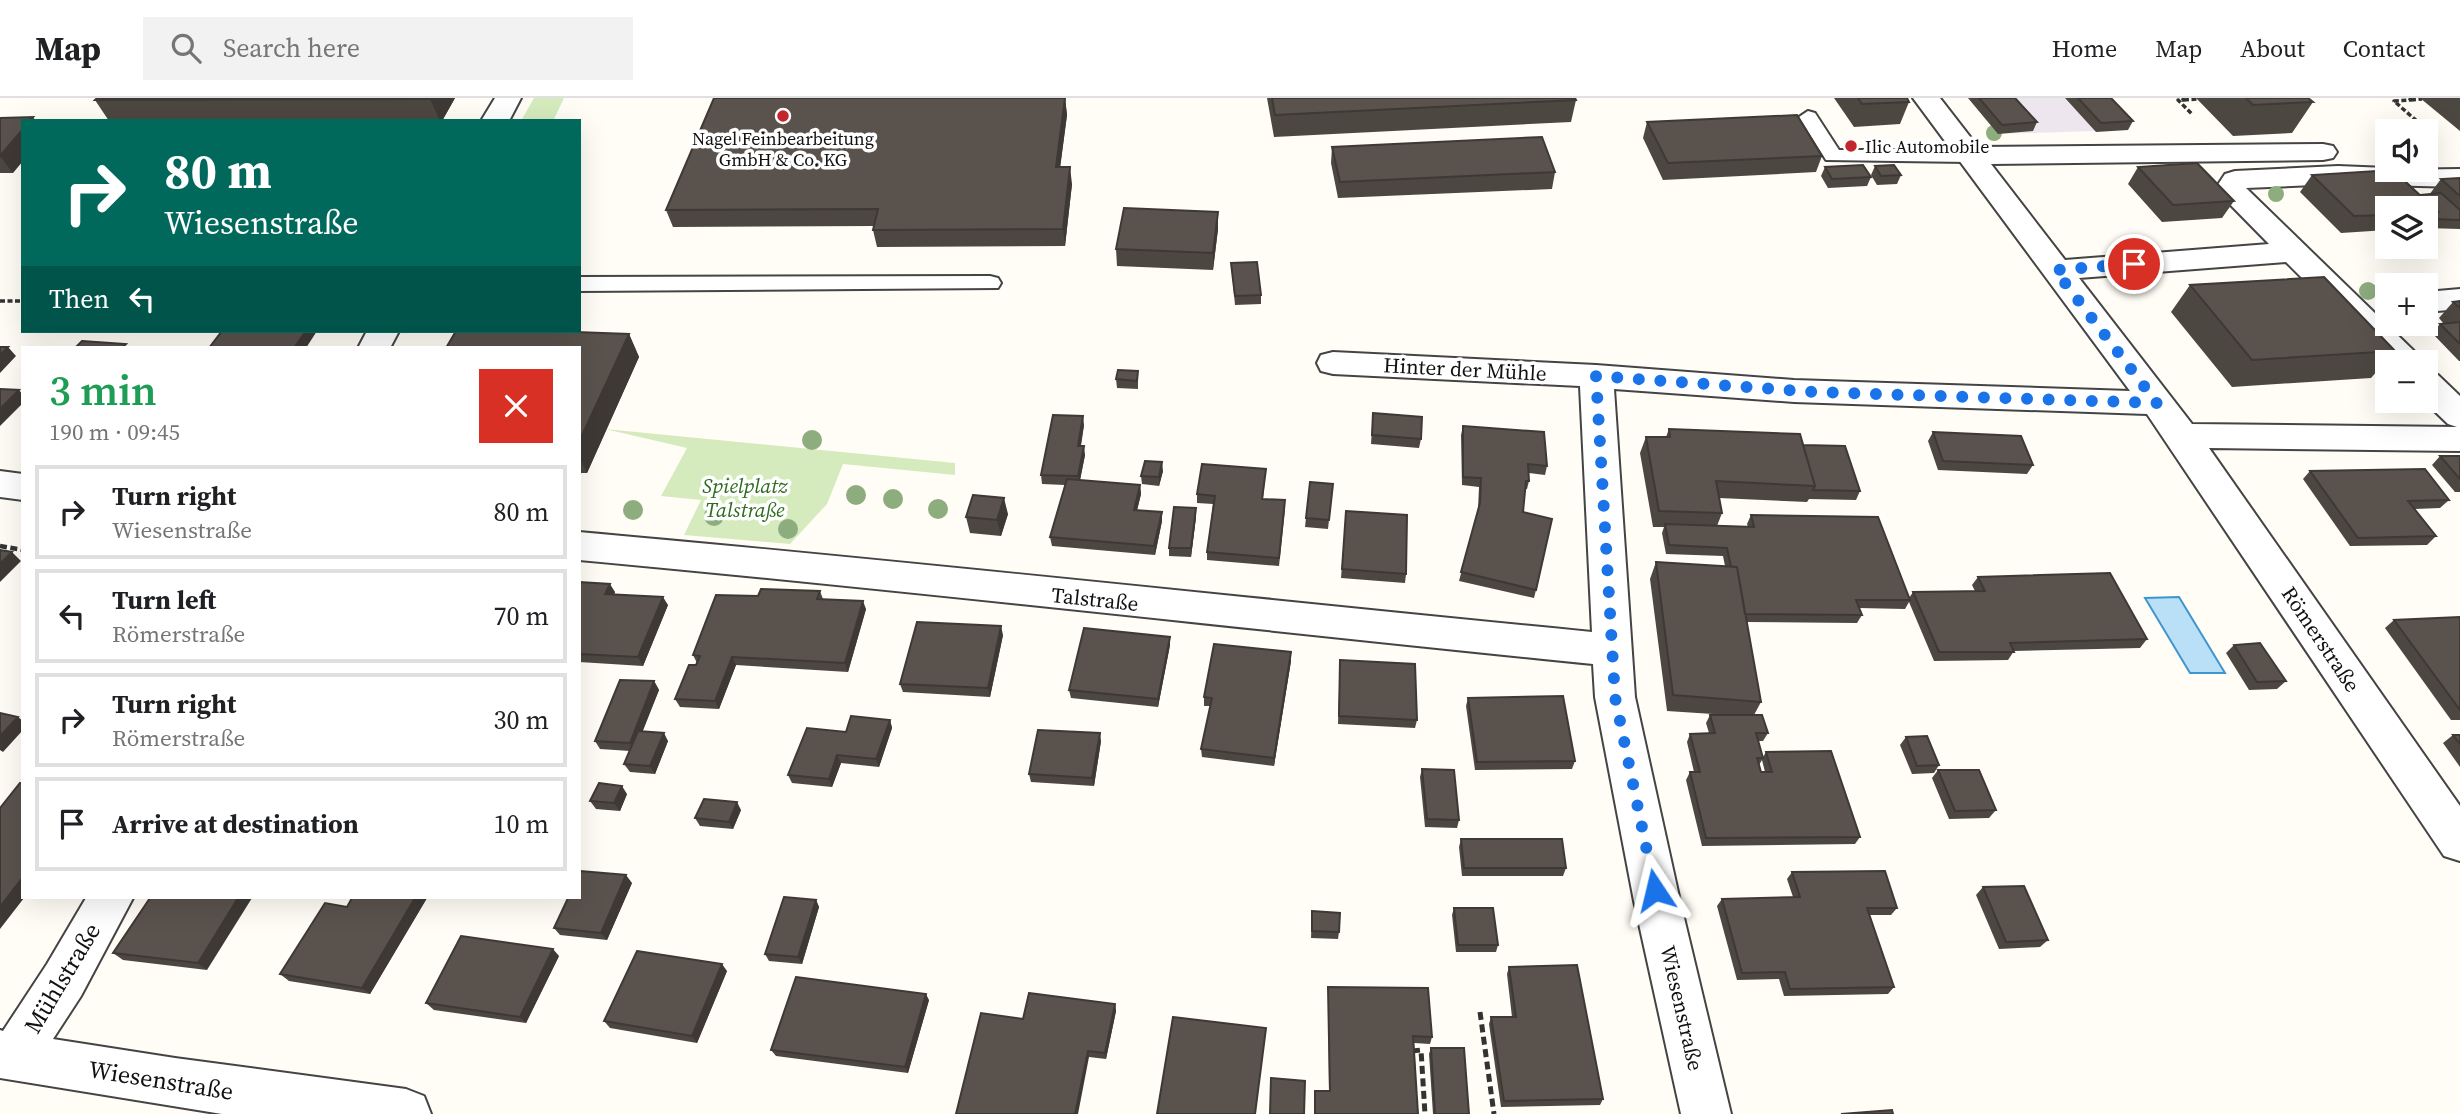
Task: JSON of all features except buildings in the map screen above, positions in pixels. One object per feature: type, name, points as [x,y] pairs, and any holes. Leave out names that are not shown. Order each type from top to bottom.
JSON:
[{"type":"street","points":[[496,119],[508,98]]},
{"type":"street","name":"Römerstraße","points":[[1926,98],[2182,436],[2460,842]]},
{"type":"street","points":[[1968,156],[2227,151],[2375,152]]},
{"type":"street","points":[[2393,350],[2230,189],[2235,180],[2338,175],[2449,159]]},
{"type":"street","points":[[2055,270],[2292,252]]},
{"type":"street","points":[[2438,301],[2460,299]]},
{"type":"street","points":[[2348,306],[2375,305]]},
{"type":"street","name":"Hinter der Mühle","points":[[1333,363],[1596,376]]},
{"type":"street","points":[[1596,376],[1794,391],[2157,403]]},
{"type":"street","name":"Wiesenstraße","points":[[1596,376],[1615,697],[1657,901],[1706,1114]]},
{"type":"street","points":[[2438,395],[2460,416]]},
{"type":"street","points":[[2182,436],[2460,439]]},
{"type":"street","points":[[0,484],[21,487]]},
{"type":"street","name":"Talstraße","points":[[581,546],[889,574],[1074,597],[1612,650]]},
{"type":"street","name":"Mühlstraße","points":[[7,1056],[64,981],[109,899]]},
{"type":"street","name":"Wiesenstraße","points":[[7,1056],[406,1114]]},
{"type":"lane","points":[[1808,117],[1833,156],[1968,156]]},
{"type":"lane","points":[[581,284],[990,283]]},
{"type":"path","points":[[2184,100],[2197,99]]},
{"type":"path","points":[[2422,99],[2394,102],[2449,159]]},
{"type":"path","points":[[0,301],[21,301]]},
{"type":"path","points":[[0,546],[21,550]]},
{"type":"path","points":[[1480,1012],[1494,1114]]},
{"type":"path","points":[[1412,1051],[1421,1050],[1425,1114]]},
{"type":"shaded area","points":[[1968,98],[2098,98],[2128,130],[1998,134]]},
{"type":"green space","points":[[534,98],[564,98],[554,119],[522,119]]},
{"type":"green space","name":"Spielplatz Talstraße","points":[[605,429],[955,463],[955,475],[843,464],[827,504],[790,544],[684,535],[701,500],[661,496],[687,448]]},
{"type":"water","points":[[2179,597],[2225,673],[2190,673],[2145,598]]},
{"type":"place","name":"Nagel Feinbearbeitung GmbH & Co. KG","points":[[783,116]]},
{"type":"place","name":"Ilic Automobile","points":[[1851,146]]},
{"type":"route","points":[[1655,890],[1615,697],[1596,376],[1794,391],[2157,403],[2055,270],[2134,264]]}]
